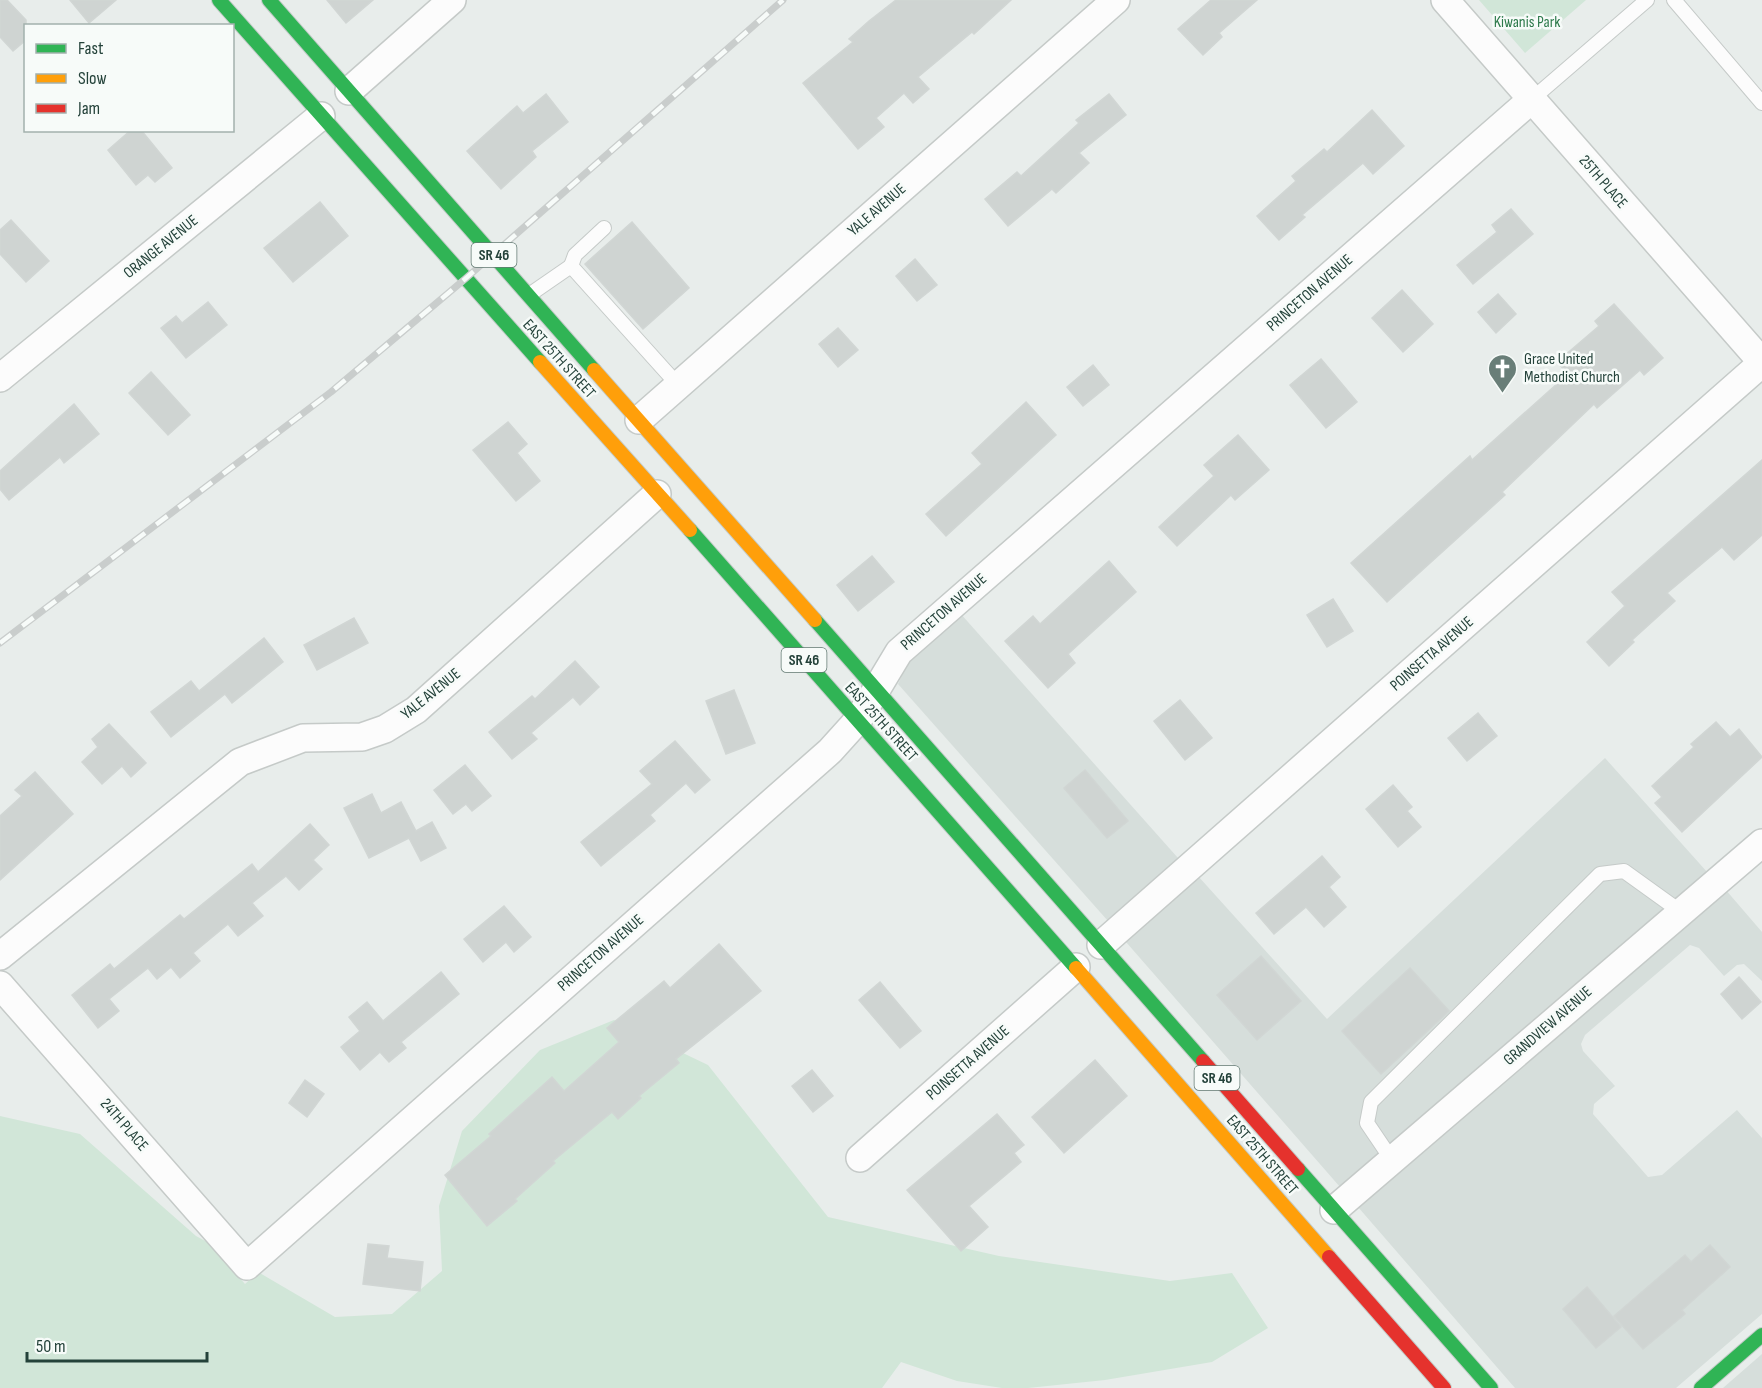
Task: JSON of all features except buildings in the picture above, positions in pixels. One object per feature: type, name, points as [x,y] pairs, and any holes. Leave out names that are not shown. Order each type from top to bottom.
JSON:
[{"type":"main road","name":"EAST 25TH STREET","points":[[219,0],[472,231],[529,295],[876,689],[1090,961],[1444,1388]]},
{"type":"main road","name":"EAST 25TH STREET","points":[[269,0],[336,107],[657,494],[858,720],[1090,961],[1207,1068],[1491,1388]]},
{"type":"main road","points":[[433,212],[472,231]]},
{"type":"main road","points":[[1174,1052],[1207,1068]]},
{"type":"main road","points":[[1701,1388],[1762,1335]]},
{"type":"street","name":"ORANGE AVENUE","points":[[0,378],[336,107],[452,0]]},
{"type":"street","name":"YALE AVENUE","points":[[639,420],[1116,0]]},
{"type":"street","name":"25TH PLACE","points":[[1445,0],[1762,362]]},
{"type":"street","name":"PRINCETON AVENUE","points":[[247,1266],[830,751],[858,720],[899,652],[1531,100]]},
{"type":"street","name":"POINSETTA AVENUE","points":[[861,1158],[1090,961],[1762,362]]},
{"type":"street","name":"YALE AVENUE","points":[[0,956],[240,762],[303,738],[362,737],[385,729],[416,710],[657,494]]},
{"type":"street","name":"GRANDVIEW AVENUE","points":[[1334,1210],[1762,843]]},
{"type":"street","name":"24TH PLACE","points":[[0,985],[247,1266]]},
{"type":"lane","points":[[1531,100],[1647,0]]},
{"type":"lane","points":[[1674,0],[1762,103]]},
{"type":"lane","points":[[529,295],[571,266],[576,255],[604,228]]},
{"type":"lane","points":[[571,266],[678,385]]},
{"type":"lane","points":[[1392,1160],[1367,1124],[1371,1102],[1392,1077],[1600,874],[1623,871],[1682,912]]},
{"type":"lane","points":[[1717,1374],[1728,1388]]},
{"type":"shaded area","points":[[960,613],[1178,858],[1108,921],[898,684],[909,660]]},
{"type":"shaded area","points":[[1605,758],[1708,873],[1340,1187],[1126,942],[1198,876],[1327,1019]]},
{"type":"shaded area","points":[[1725,889],[1762,932],[1762,981],[1744,964],[1737,965],[1724,976],[1699,948],[1690,945],[1585,1035],[1581,1044],[1583,1051],[1615,1086],[1594,1104],[1593,1114],[1648,1177],[1662,1175],[1737,1110],[1762,1138],[1762,1314],[1676,1388],[1515,1388],[1358,1207]]},
{"type":"shaded area","points":[[1762,1354],[1762,1388],[1723,1388]]},
{"type":"green space","name":"Kiwanis Park","points":[[1479,0],[1586,0],[1525,53]]},
{"type":"green space","points":[[614,1020],[708,1065],[828,1217],[999,1256],[1170,1281],[1232,1273],[1268,1328],[1212,1362],[1105,1380],[1028,1388],[1002,1388],[957,1381],[901,1362],[882,1388],[0,1388],[0,1116],[80,1134],[196,1236],[209,1243],[245,1284],[258,1272],[335,1317],[392,1314],[442,1271],[439,1206],[462,1131],[540,1050]]},
{"type":"railway","points":[[0,643],[331,392],[465,279],[783,0]]},
{"type":"traffic: fast","points":[[219,0],[540,362]]},
{"type":"traffic: fast","points":[[269,0],[594,370]]},
{"type":"traffic: fast","points":[[690,530],[1076,968]]},
{"type":"traffic: fast","points":[[815,620],[1203,1061]]},
{"type":"traffic: fast","points":[[1298,1169],[1491,1388]]},
{"type":"traffic: fast","points":[[1701,1388],[1762,1335]]},
{"type":"traffic: slow","points":[[540,362],[690,530]]},
{"type":"traffic: slow","points":[[594,370],[815,620]]},
{"type":"traffic: slow","points":[[1076,968],[1329,1257]]},
{"type":"traffic: jam","points":[[1203,1061],[1298,1169]]},
{"type":"traffic: jam","points":[[1329,1257],[1444,1388]]},
{"type":"place","name":"Grace United Methodist Church","points":[[1503,394]]}]
